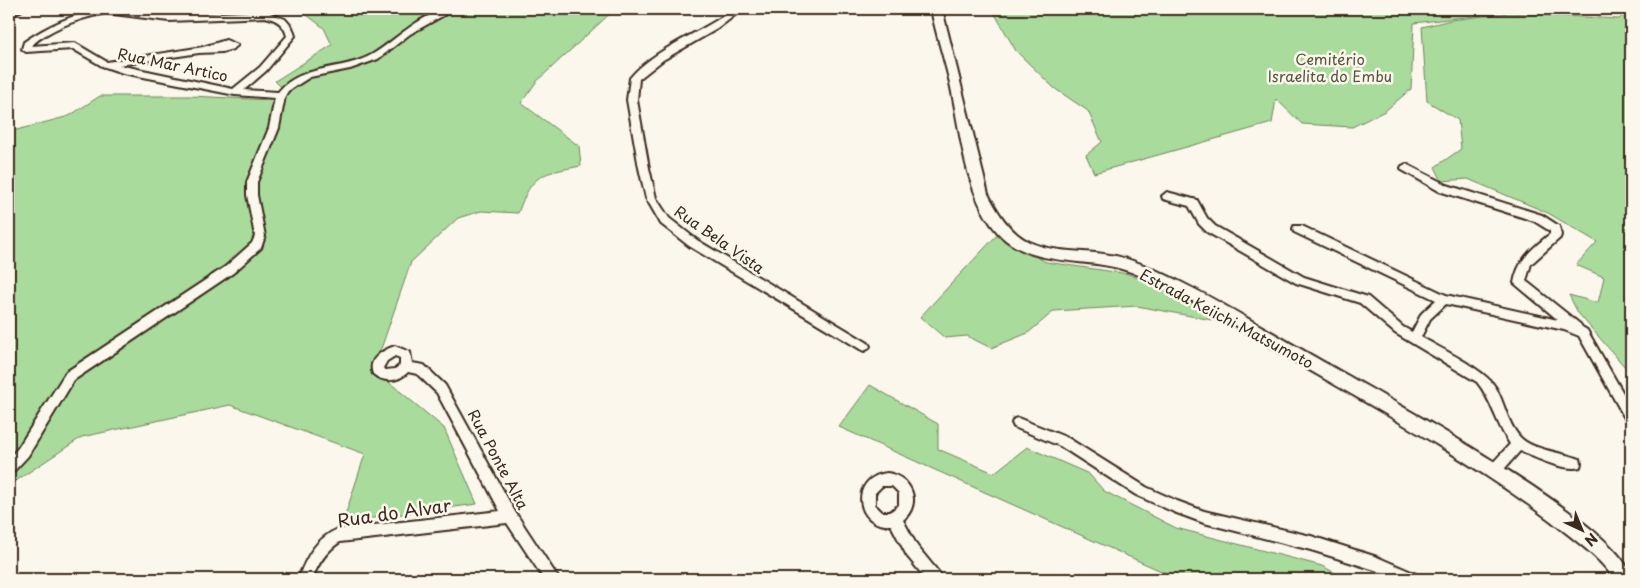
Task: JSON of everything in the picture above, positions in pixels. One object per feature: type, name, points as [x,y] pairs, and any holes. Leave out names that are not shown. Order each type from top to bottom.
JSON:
[{"type":"main road","name":"Estrada Keiichi Matsumoto","points":[[936,9],[955,80],[981,194],[989,211],[1013,240],[1025,248],[1049,255],[1117,262],[1165,282],[1381,402],[1494,471],[1550,509],[1600,548],[1625,575]]},
{"type":"street","points":[[9,15],[20,9]]},
{"type":"street","points":[[9,467],[27,446],[70,376],[230,270],[257,245],[260,236],[252,194],[252,182],[255,170],[274,128],[280,95],[291,84],[307,75],[347,67],[376,56],[407,32],[451,9]]},
{"type":"street","name":"Rua Bela Vista","points":[[739,9],[721,22],[662,56],[635,78],[632,100],[651,198],[665,221],[693,243],[864,346]]},
{"type":"street","name":"Rua Mar Artico","points":[[235,92],[263,69],[283,48],[291,36],[287,24],[272,15],[255,13],[176,18],[156,13],[116,10],[94,12],[53,29],[25,46],[28,50],[75,46],[105,64],[141,74],[235,92],[280,95]]},
{"type":"street","points":[[105,64],[203,50],[226,49]]},
{"type":"street","points":[[1406,168],[1443,188],[1538,218],[1555,229],[1556,235],[1538,248],[1527,260],[1520,283],[1583,333],[1631,418]]},
{"type":"street","points":[[1167,196],[1186,199],[1193,203],[1203,221],[1211,228],[1300,280],[1364,300],[1389,323],[1481,378],[1491,390],[1507,428],[1518,444],[1549,457],[1575,463]]},
{"type":"street","points":[[1298,229],[1444,299],[1566,326],[1583,333]]},
{"type":"street","points":[[1414,338],[1426,316],[1444,299]]},
{"type":"street","name":"Rua Ponte Alta","points":[[406,367],[420,369],[441,389],[510,516],[552,579]]},
{"type":"street","points":[[1018,423],[1064,442],[1141,491],[1174,506],[1204,517],[1311,543],[1377,564],[1411,579]]},
{"type":"street","points":[[1494,471],[1518,444]]},
{"type":"street","name":"Rua do Alvar","points":[[305,579],[320,549],[338,536],[510,516]]},
{"type":"street","points":[[894,517],[912,551],[935,579]]},
{"type":"green space","points":[[299,9],[446,9],[404,31],[373,55],[347,65],[305,73],[281,87],[275,81],[332,45],[324,28]]},
{"type":"green space","points":[[456,9],[615,9],[537,81],[521,103],[579,146],[581,166],[556,171],[540,177],[529,189],[518,213],[481,211],[458,218],[411,262],[382,346],[372,368],[444,428],[477,504],[343,522],[365,454],[230,405],[82,437],[11,484],[9,483],[9,473],[28,453],[75,378],[232,272],[252,257],[262,245],[265,235],[257,193],[257,181],[279,128],[285,94],[294,85],[308,78],[347,70],[378,58],[410,34]]},
{"type":"green space","name":"Cemitério Israelita do Embu","points":[[992,9],[1532,9],[1414,23],[1411,89],[1385,111],[1352,127],[1302,124],[1276,99],[1272,123],[1094,173],[1086,155],[1102,142],[1088,111],[1054,88],[1016,51]]},
{"type":"green space","points":[[1631,9],[1631,374],[1578,313],[1569,295],[1598,303],[1604,277],[1576,265],[1597,242],[1548,213],[1468,179],[1442,181],[1435,167],[1461,149],[1458,120],[1427,101],[1422,27],[1451,20],[1509,13],[1619,19]]},
{"type":"green space","points":[[100,96],[191,96],[270,100],[275,103],[270,127],[249,177],[248,194],[254,229],[253,237],[250,246],[244,254],[79,365],[9,461],[9,132],[69,116]]},
{"type":"green space","points":[[996,236],[1046,262],[1129,274],[1220,316],[1217,321],[1137,306],[1054,311],[1028,333],[991,348],[967,336],[945,338],[920,317]]},
{"type":"green space","points":[[870,385],[938,424],[938,449],[994,473],[1027,447],[1089,474],[1104,491],[1176,528],[1322,566],[1347,579],[1179,579],[839,427]]}]
